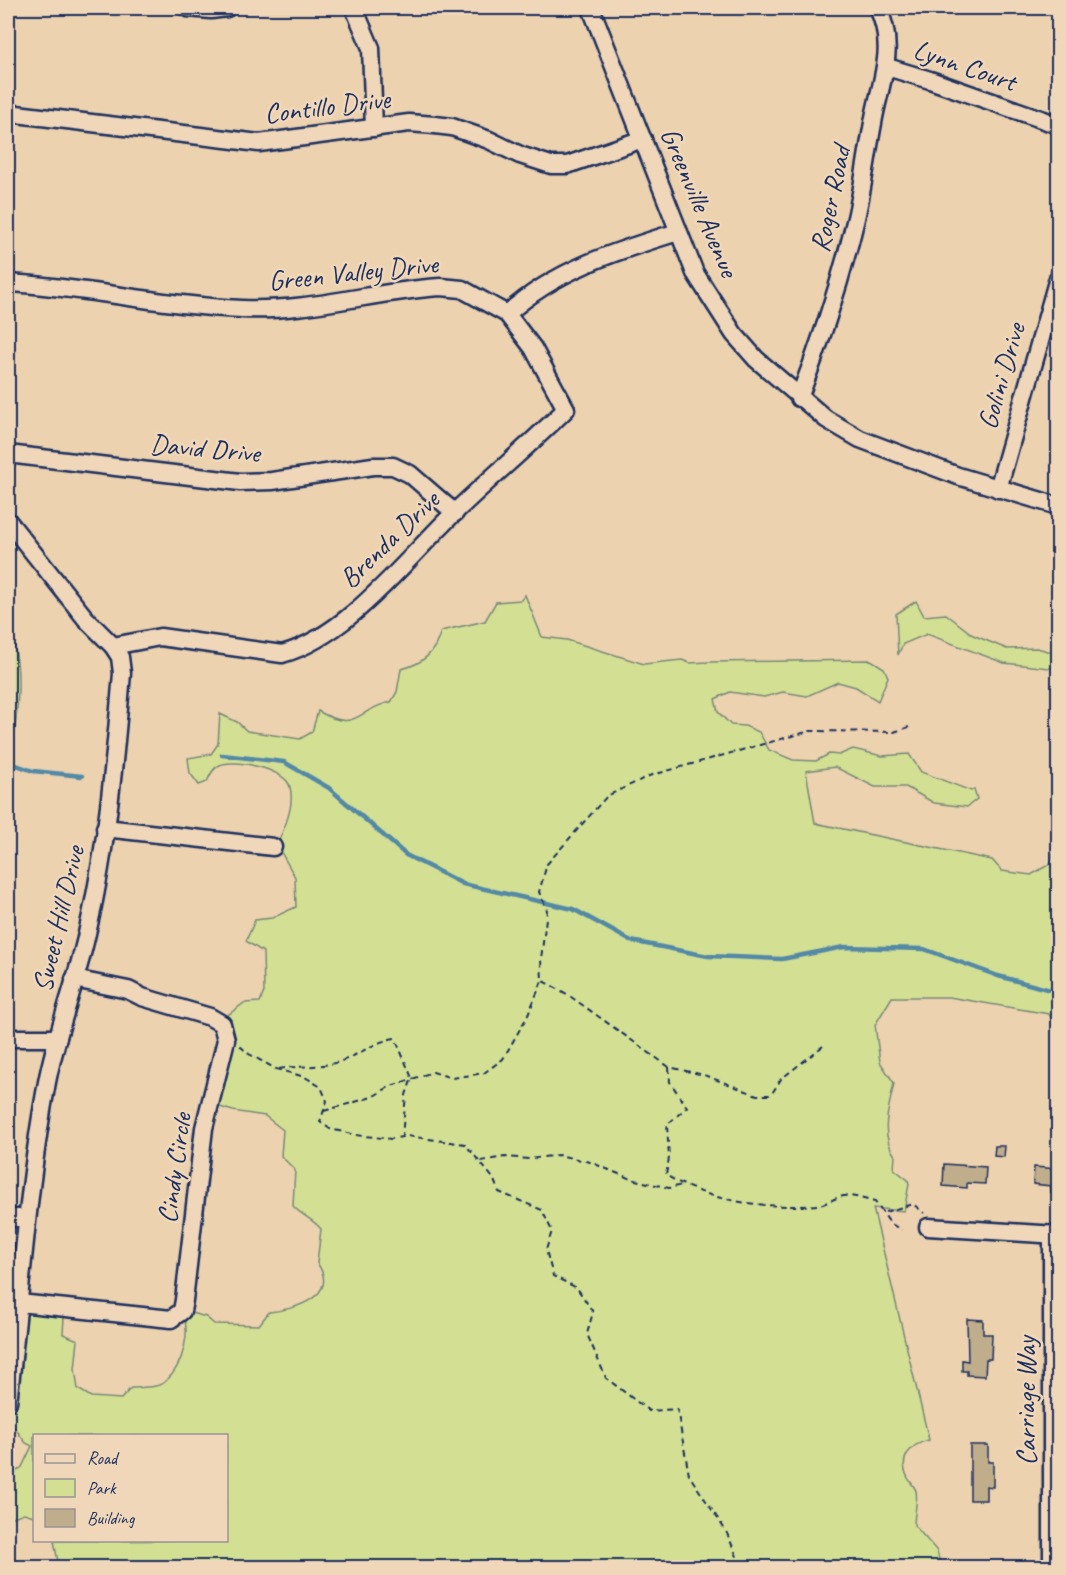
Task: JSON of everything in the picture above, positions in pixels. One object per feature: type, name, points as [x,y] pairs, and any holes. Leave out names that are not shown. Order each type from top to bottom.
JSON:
[{"type":"street","points":[[187,8],[211,10],[227,8]]},
{"type":"street","points":[[354,8],[371,48],[374,128]]},
{"type":"street","name":"Greenville Avenue","points":[[591,8],[695,273],[734,334],[756,359],[826,419],[860,439],[998,489],[1059,506]]},
{"type":"street","name":"Roger Road","points":[[799,398],[819,347],[843,267],[856,217],[873,121],[887,67],[888,41],[878,8]]},
{"type":"street","name":"Lynn Court","points":[[887,67],[1059,125]]},
{"type":"street","name":"Contillo Drive","points":[[8,114],[259,143],[409,123],[452,127],[551,165],[567,165],[644,140]]},
{"type":"street","points":[[507,314],[542,285],[573,270],[627,248],[678,232]]},
{"type":"street","name":"Golini Drive","points":[[998,489],[1059,278]]},
{"type":"street","name":"Green Valley Drive","points":[[8,283],[52,285],[242,309],[315,304],[441,287],[462,289],[507,314]]},
{"type":"street","name":"Brenda Drive","points":[[113,646],[160,637],[282,654],[301,648],[331,631],[403,566],[454,513],[528,447],[566,409],[533,348],[507,314]]},
{"type":"street","name":"David Drive","points":[[8,454],[240,482],[272,481],[373,466],[393,466],[410,474],[454,513]]},
{"type":"street","name":"Sweet Hill Drive","points":[[8,521],[86,619],[113,646],[120,657],[122,673],[105,828],[93,909],[47,1080],[26,1218],[8,1402]]},
{"type":"street","points":[[105,828],[273,847]]},
{"type":"street","points":[[74,979],[128,990],[142,997],[210,1017],[222,1024],[226,1040]]},
{"type":"street","points":[[8,1038],[57,1038]]},
{"type":"street","name":"Cindy Circle","points":[[19,1303],[171,1318],[182,1311],[204,1128],[226,1040]]},
{"type":"street","points":[[8,1218],[26,1218]]},
{"type":"street","points":[[928,1227],[1055,1234]]},
{"type":"street","name":"Carriage Way","points":[[1052,1568],[1055,1234]]},
{"type":"path","points":[[324,1111],[372,1097],[412,1078],[434,1072],[453,1078],[484,1073],[503,1059],[528,1015],[542,981],[541,959],[547,910],[538,892],[547,864],[607,796],[649,776],[810,731],[894,732],[909,727]]},
{"type":"path","points":[[542,981],[567,994],[669,1067],[704,1075],[757,1095],[771,1095],[781,1079],[823,1046]]},
{"type":"path","points":[[276,1069],[331,1064],[351,1057],[378,1041],[395,1038],[412,1078],[406,1095],[402,1136]]},
{"type":"path","points":[[226,1040],[237,1043],[249,1054],[276,1069],[305,1077],[321,1087],[327,1101],[320,1122],[330,1129],[391,1139],[402,1136],[465,1144],[481,1161],[493,1178],[499,1192],[542,1210],[552,1231],[546,1250],[553,1276],[577,1288],[593,1312],[587,1334],[606,1378],[649,1411],[677,1409],[689,1475],[726,1531],[742,1568]]},
{"type":"path","points":[[669,1067],[670,1082],[687,1107],[667,1125],[666,1175],[682,1185],[716,1196],[757,1204],[819,1204],[844,1196],[875,1202],[885,1212],[890,1223],[901,1230]]},
{"type":"path","points":[[481,1161],[505,1157],[529,1159],[558,1155],[590,1162],[631,1179],[669,1188],[682,1185]]},
{"type":"path","points":[[885,1212],[899,1205],[913,1204],[924,1211],[928,1227]]},
{"type":"green space","points":[[525,595],[542,637],[567,640],[644,664],[682,660],[690,663],[871,660],[884,668],[888,677],[878,701],[856,687],[838,682],[807,696],[783,692],[764,697],[730,692],[715,699],[718,712],[731,725],[745,726],[759,732],[769,750],[793,760],[816,761],[829,754],[839,755],[853,749],[882,756],[909,754],[921,772],[971,791],[974,789],[977,799],[967,807],[934,803],[906,787],[875,787],[835,767],[806,771],[815,823],[992,860],[1002,871],[1031,875],[1050,864],[1058,840],[1058,1034],[1049,1014],[949,997],[892,997],[875,1025],[880,1062],[894,1083],[888,1111],[887,1138],[895,1156],[894,1169],[908,1180],[909,1184],[904,1211],[873,1208],[929,1440],[911,1449],[904,1465],[916,1495],[914,1525],[937,1551],[941,1567],[59,1567],[54,1542],[228,1542],[228,1434],[33,1434],[33,1516],[24,1513],[8,1519],[8,1478],[22,1467],[32,1446],[26,1443],[8,1419],[21,1297],[65,1301],[63,1334],[78,1340],[75,1369],[78,1389],[91,1397],[121,1399],[131,1388],[159,1385],[173,1373],[182,1356],[186,1336],[186,1326],[180,1310],[206,1317],[214,1324],[259,1325],[269,1312],[290,1308],[311,1299],[319,1292],[323,1284],[323,1274],[317,1263],[321,1229],[293,1206],[295,1170],[281,1156],[283,1130],[265,1116],[233,1111],[210,1104],[228,1015],[244,1003],[260,1002],[264,992],[263,952],[246,941],[255,920],[272,918],[296,907],[295,877],[277,845],[290,810],[290,787],[280,775],[260,767],[237,763],[218,766],[207,782],[199,785],[190,773],[188,758],[211,754],[218,744],[220,714],[237,722],[247,731],[300,739],[312,732],[318,711],[331,718],[349,720],[379,705],[391,702],[397,692],[401,669],[422,661],[432,651],[441,631],[485,621],[496,602],[521,600]]},
{"type":"green space","points":[[916,601],[924,616],[946,614],[973,635],[1007,649],[1037,648],[1058,654],[1058,669],[1004,663],[927,634],[903,644],[898,655],[896,614]]},
{"type":"green space","points":[[8,633],[14,646],[18,682],[8,777]]},
{"type":"building","points":[[995,1146],[1005,1146],[1004,1157],[994,1156]]},
{"type":"building","points":[[944,1164],[986,1167],[985,1184],[967,1183],[967,1188],[943,1186]]},
{"type":"building","points":[[1034,1167],[1058,1169],[1058,1192],[1050,1192],[1051,1186],[1033,1184]]},
{"type":"building","points":[[967,1319],[983,1320],[983,1334],[992,1334],[991,1359],[986,1359],[985,1376],[967,1375],[967,1371],[962,1371],[962,1360],[968,1361]]},
{"type":"building","points":[[970,1445],[988,1445],[988,1462],[993,1462],[993,1487],[986,1486],[986,1500],[970,1500]]},
{"type":"waterway","points":[[222,755],[284,762],[329,788],[406,855],[463,884],[573,909],[631,941],[708,956],[782,959],[844,947],[924,949],[998,976],[1058,992]]},
{"type":"waterway","points":[[8,762],[33,771],[82,776]]}]
